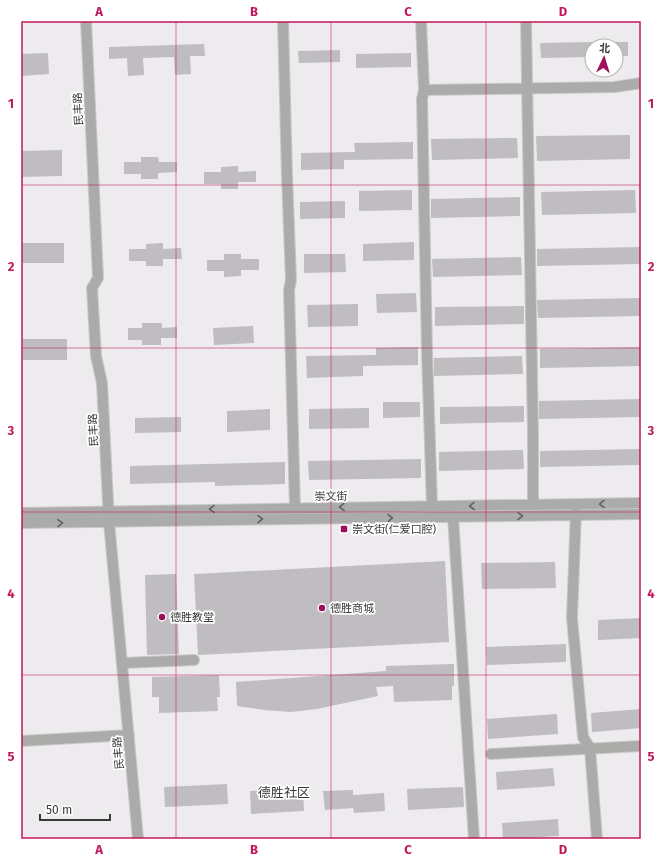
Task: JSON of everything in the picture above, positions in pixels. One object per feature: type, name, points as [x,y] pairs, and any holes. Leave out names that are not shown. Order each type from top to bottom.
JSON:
[{"type":"street","name":"民丰路","points":[[86,21],[98,278],[92,288],[96,356],[102,383],[109,522],[138,839]]},
{"type":"street","points":[[283,21],[294,508]]},
{"type":"street","points":[[421,21],[424,90],[422,99],[423,186],[432,506]]},
{"type":"street","points":[[526,21],[533,505]]},
{"type":"street","points":[[424,90],[615,87],[641,83]]},
{"type":"street","name":"崇文街","points":[[21,513],[641,503]]},
{"type":"street","points":[[576,504],[572,618],[583,737],[590,748],[597,839]]},
{"type":"street","name":"崇文街","points":[[21,524],[641,514]]},
{"type":"street","points":[[453,517],[474,839]]},
{"type":"street","points":[[123,663],[194,660]]},
{"type":"street","points":[[21,741],[129,735]]},
{"type":"street","points":[[491,754],[641,746]]},
{"type":"building","points":[[584,42],[584,57],[541,58],[540,43]]},
{"type":"building","points":[[624,42],[628,42],[628,56],[624,56]]},
{"type":"building","points":[[204,44],[205,56],[190,56],[191,74],[175,75],[174,57],[143,58],[144,75],[128,76],[127,58],[109,59],[109,47]]},
{"type":"building","points":[[340,50],[340,62],[299,63],[298,51]]},
{"type":"building","points":[[48,53],[49,74],[21,76],[21,54]]},
{"type":"building","points":[[411,53],[411,67],[356,68],[356,54]]},
{"type":"building","points":[[630,135],[630,159],[537,161],[536,136]]},
{"type":"building","points":[[517,138],[518,158],[432,160],[431,139]]},
{"type":"building","points":[[413,142],[413,159],[344,160],[344,169],[301,170],[301,153],[355,152],[354,143]]},
{"type":"building","points":[[62,150],[62,176],[21,177],[21,151]]},
{"type":"building","points":[[141,157],[158,157],[159,162],[177,162],[177,172],[158,173],[158,179],[141,179],[141,174],[124,174],[124,162],[141,162]]},
{"type":"building","points":[[238,166],[238,172],[256,171],[256,182],[238,182],[238,189],[221,189],[221,184],[204,184],[204,172],[221,172],[221,167]]},
{"type":"building","points":[[412,190],[412,210],[359,211],[359,191]]},
{"type":"building","points":[[635,190],[636,213],[542,215],[541,192]]},
{"type":"building","points":[[520,197],[520,216],[431,218],[431,199]]},
{"type":"building","points":[[345,201],[345,218],[300,219],[300,202]]},
{"type":"building","points":[[414,242],[414,260],[363,261],[363,244]]},
{"type":"building","points":[[21,243],[64,243],[64,263],[21,263]]},
{"type":"building","points":[[163,243],[163,249],[181,248],[182,259],[163,259],[163,266],[146,266],[146,261],[129,261],[129,249],[146,249],[146,244]]},
{"type":"building","points":[[641,247],[641,264],[537,266],[537,249]]},
{"type":"building","points":[[224,254],[241,254],[241,259],[259,259],[259,270],[241,270],[241,276],[224,277],[224,271],[207,271],[207,260],[224,260]]},
{"type":"building","points":[[304,254],[345,254],[346,272],[304,273]]},
{"type":"building","points":[[521,257],[522,275],[433,277],[432,259]]},
{"type":"building","points":[[416,293],[417,312],[377,313],[376,294]]},
{"type":"building","points":[[641,298],[641,316],[538,318],[537,300]]},
{"type":"building","points":[[358,304],[358,326],[308,327],[307,305]]},
{"type":"building","points":[[524,306],[524,324],[435,326],[435,307]]},
{"type":"building","points":[[142,323],[162,323],[162,328],[177,327],[177,338],[161,338],[161,345],[142,345],[142,340],[128,340],[128,328],[142,328]]},
{"type":"building","points":[[253,326],[254,343],[214,345],[213,328]]},
{"type":"building","points":[[23,339],[67,339],[67,360],[23,360]]},
{"type":"building","points":[[418,347],[418,365],[363,366],[363,376],[307,378],[306,356],[376,355],[376,348]]},
{"type":"building","points":[[641,347],[641,366],[540,368],[540,349]]},
{"type":"building","points":[[522,356],[523,374],[434,376],[434,358]]},
{"type":"building","points":[[641,399],[641,417],[539,419],[539,401]]},
{"type":"building","points":[[383,402],[420,402],[420,417],[383,418]]},
{"type":"building","points":[[524,406],[524,422],[440,424],[440,407]]},
{"type":"building","points":[[369,408],[369,428],[309,429],[309,409]]},
{"type":"building","points":[[270,409],[270,430],[227,432],[227,411]]},
{"type":"building","points":[[181,417],[181,432],[135,433],[135,418]]},
{"type":"building","points":[[641,449],[641,465],[540,467],[540,451]]},
{"type":"building","points":[[523,450],[524,469],[439,471],[439,452]]},
{"type":"building","points":[[421,459],[421,478],[309,480],[308,461]]},
{"type":"building","points":[[285,462],[285,484],[215,486],[215,482],[130,484],[130,466]]},
{"type":"building","name":"德胜商城","points":[[445,561],[449,642],[198,655],[194,574]]},
{"type":"building","points":[[555,562],[556,588],[482,589],[481,563]]},
{"type":"building","name":"德胜教堂","points":[[176,574],[179,654],[147,655],[145,575]]},
{"type":"building","points":[[641,618],[641,638],[598,640],[598,620]]},
{"type":"building","points":[[566,644],[566,662],[487,665],[486,647]]},
{"type":"building","points":[[454,664],[454,686],[452,686],[452,700],[394,702],[393,686],[376,687],[378,696],[317,709],[291,712],[237,706],[236,682],[386,671],[386,666]]},
{"type":"building","points":[[219,675],[220,697],[217,697],[218,711],[159,713],[159,697],[152,697],[152,677]]},
{"type":"building","points":[[641,709],[641,728],[592,732],[591,713]]},
{"type":"building","points":[[557,714],[558,734],[488,739],[487,719]]},
{"type":"building","points":[[553,768],[555,786],[497,790],[496,772]]},
{"type":"building","points":[[227,784],[228,804],[165,807],[164,787]]},
{"type":"building","points":[[463,787],[464,807],[408,810],[407,789]]},
{"type":"building","points":[[303,788],[304,811],[251,814],[250,791]]},
{"type":"building","points":[[353,790],[353,795],[384,793],[385,811],[354,813],[353,808],[325,810],[323,791]]},
{"type":"building","points":[[558,819],[559,836],[503,839],[502,823]]},
{"type":"place","name":"崇文街(仁爱口腔)","points":[[344,529]]},
{"type":"place","name":"德胜商城","points":[[322,608]]},
{"type":"place","name":"德胜教堂","points":[[162,617]]},
{"type":"district","name":"德胜社区","points":[[284,792]]}]
